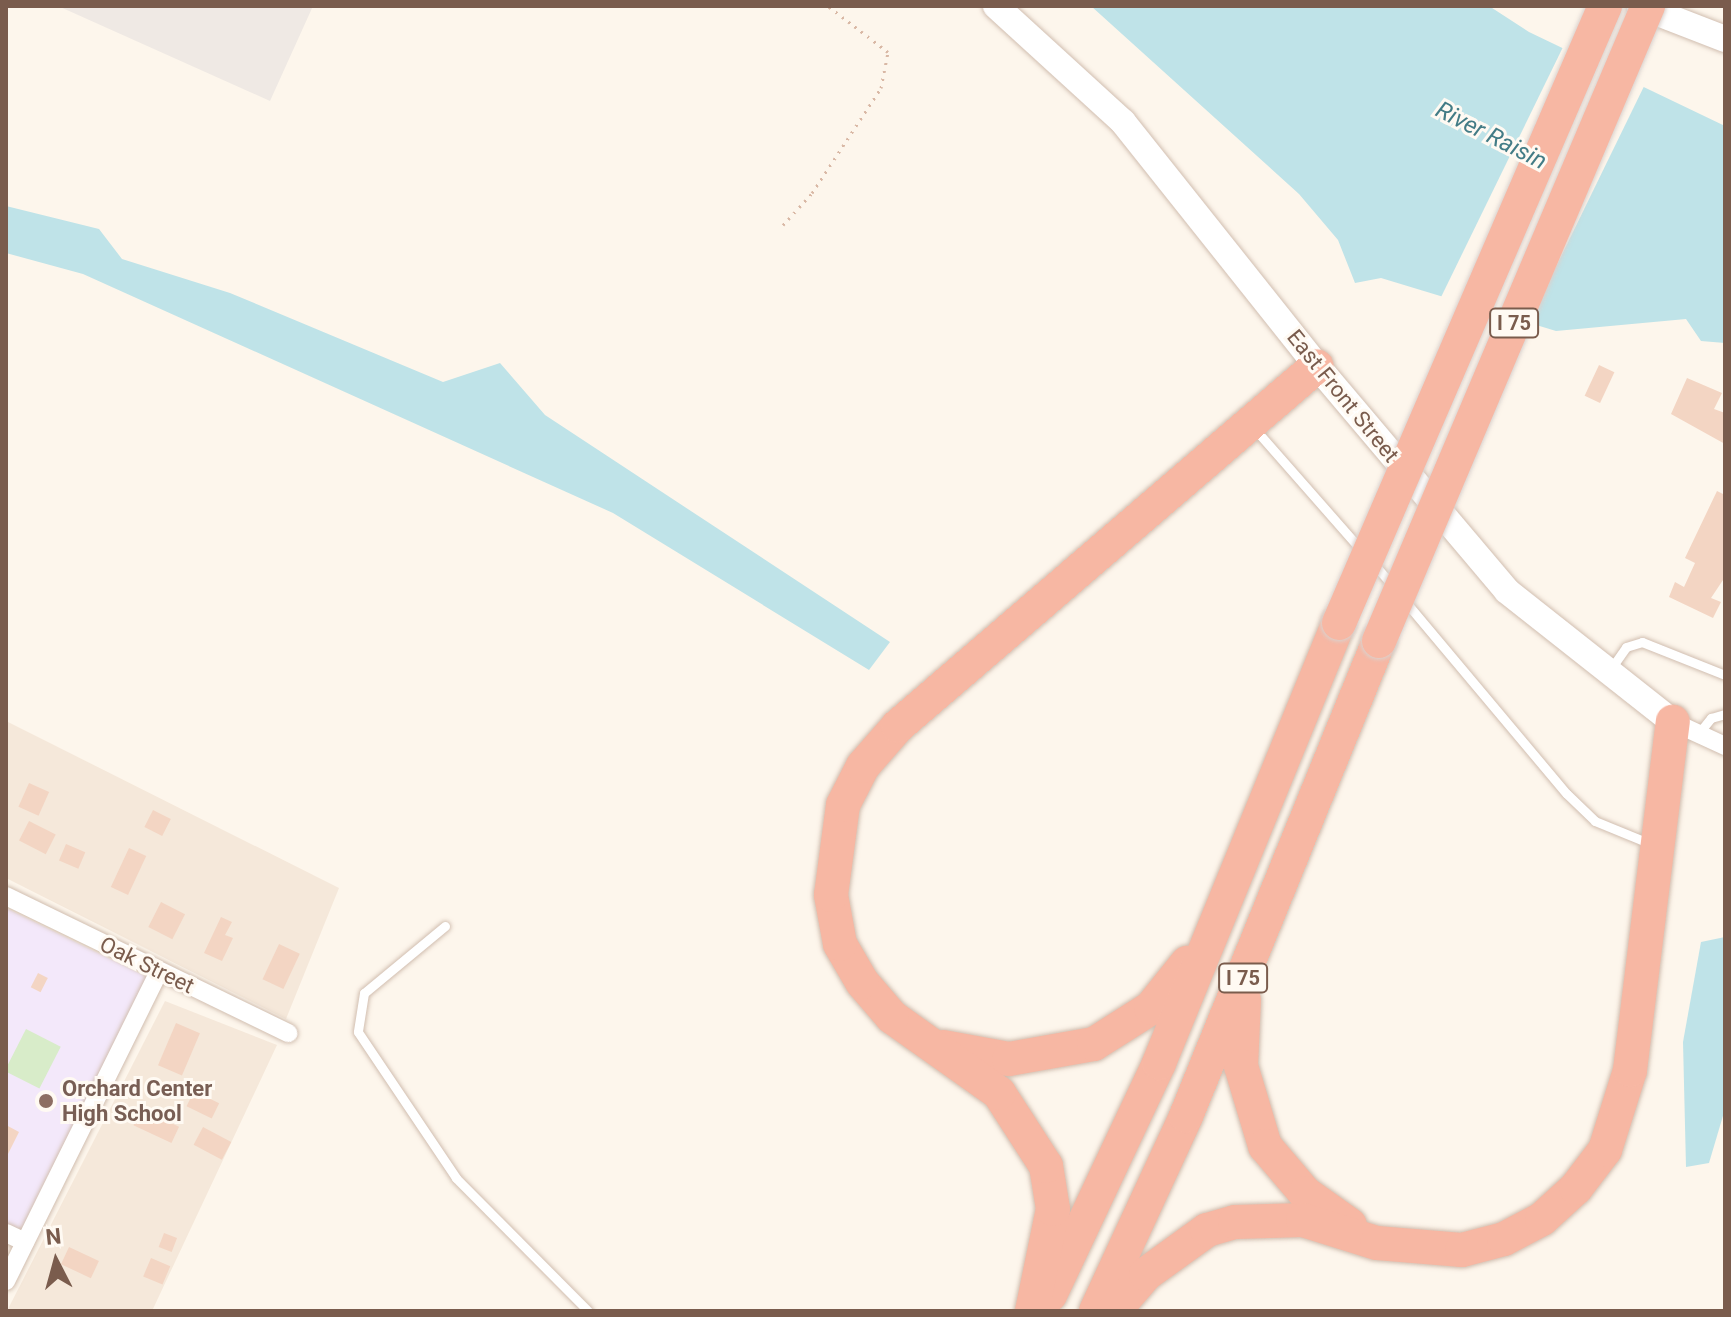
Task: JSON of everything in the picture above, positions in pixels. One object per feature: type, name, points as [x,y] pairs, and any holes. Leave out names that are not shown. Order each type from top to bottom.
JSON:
[{"type":"highway","name":"I 75","points":[[1043,1311],[1159,1063],[1339,623],[1605,6]]},
{"type":"highway","name":"I 75","points":[[1096,1311],[1274,903],[1379,641],[1648,6]]},
{"type":"highway","points":[[1032,1311],[1053,1209],[1046,1166],[999,1093],[892,1017],[840,944],[831,895],[833,847],[843,805],[863,766],[898,726],[1317,366]]},
{"type":"highway","points":[[1114,1311],[1158,1265],[1207,1230],[1235,1222],[1303,1220],[1377,1243],[1462,1250],[1504,1239],[1542,1219],[1605,1150],[1630,1070],[1657,845],[1686,728]]},
{"type":"highway","points":[[925,1041],[1009,1059],[1070,1052],[1113,1035],[1168,991],[1240,864]]},
{"type":"highway","points":[[1274,903],[1241,1016],[1241,1066],[1254,1120],[1280,1168],[1305,1193],[1377,1243]]},
{"type":"street","name":"East Front Street","points":[[996,6],[1123,122],[1317,366],[1507,591],[1608,673],[1686,728],[1725,746]]},
{"type":"street","points":[[1640,6],[1725,39]]},
{"type":"street","name":"Oak Street","points":[[6,896],[288,1033]]},
{"type":"street","points":[[6,1281],[159,972]]},
{"type":"street","points":[[6,1233],[25,1242]]},
{"type":"lane","points":[[1249,422],[1567,794],[1595,821],[1657,845]]},
{"type":"lane","points":[[1608,673],[1626,647],[1642,642],[1725,675]]},
{"type":"lane","points":[[1686,728],[1725,714]]},
{"type":"lane","points":[[445,926],[364,993],[358,1032],[456,1178],[588,1311]]},
{"type":"path","points":[[783,225],[881,88],[888,52],[828,6]]},
{"type":"shaded area","points":[[58,6],[313,6],[270,101]]},
{"type":"shaded area","points":[[6,721],[339,888],[286,1019],[6,878]]},
{"type":"shaded area","name":"Orchard Center High School","points":[[6,908],[147,977],[20,1232],[6,1224]]},
{"type":"shaded area","points":[[165,1001],[277,1045],[152,1311],[7,1311]]},
{"type":"green space","points":[[26,1029],[61,1047],[39,1089],[6,1072]]},
{"type":"water","name":"River Raisin","points":[[1091,6],[1489,6],[1529,32],[1725,126],[1725,343],[1701,341],[1686,319],[1556,331],[1381,278],[1355,283],[1338,240],[1299,194]]},
{"type":"water","points":[[6,206],[99,229],[122,259],[230,293],[443,382],[500,363],[545,415],[890,642],[869,670],[613,513],[83,274],[6,253]]},
{"type":"water","points":[[1725,937],[1725,1109],[1709,1163],[1686,1167],[1683,1042],[1701,942]]},
{"type":"pier","points":[[1564,45],[1645,84],[1520,340],[1440,300]]},
{"type":"building","points":[[1599,365],[1614,372],[1600,403],[1585,396]]},
{"type":"building","points":[[1687,378],[1722,393],[1714,409],[1725,413],[1725,444],[1671,414]]},
{"type":"building","points":[[1717,491],[1725,495],[1725,577],[1711,598],[1721,602],[1713,618],[1669,597],[1675,582],[1684,587],[1695,563],[1685,558]]},
{"type":"building","points":[[29,783],[49,792],[39,816],[18,807]]},
{"type":"building","points":[[153,810],[171,819],[162,836],[144,827]]},
{"type":"building","points":[[29,821],[56,835],[46,854],[19,841]]},
{"type":"building","points":[[66,844],[85,852],[78,869],[59,861]]},
{"type":"building","points":[[129,848],[146,856],[128,895],[111,887]]},
{"type":"building","points":[[161,902],[185,914],[172,939],[148,927]]},
{"type":"building","points":[[221,917],[232,922],[225,935],[233,938],[222,961],[204,953]]},
{"type":"building","points":[[279,944],[300,954],[283,989],[263,979]]},
{"type":"building","points":[[38,973],[48,978],[41,992],[31,987]]},
{"type":"building","points":[[176,1023],[200,1033],[182,1076],[158,1065]]},
{"type":"building","points":[[194,1091],[219,1103],[212,1119],[187,1106]]},
{"type":"building","points":[[141,1109],[179,1127],[171,1143],[133,1125]]},
{"type":"building","points":[[6,1125],[19,1132],[6,1158]]},
{"type":"building","points":[[203,1127],[231,1142],[222,1160],[194,1145]]},
{"type":"building","points":[[164,1233],[177,1238],[172,1252],[159,1247]]},
{"type":"building","points":[[69,1247],[99,1261],[91,1278],[61,1264]]},
{"type":"building","points":[[151,1258],[170,1266],[163,1285],[143,1276]]},
{"type":"place","name":"Orchard Center High School","points":[[46,1101]]}]
